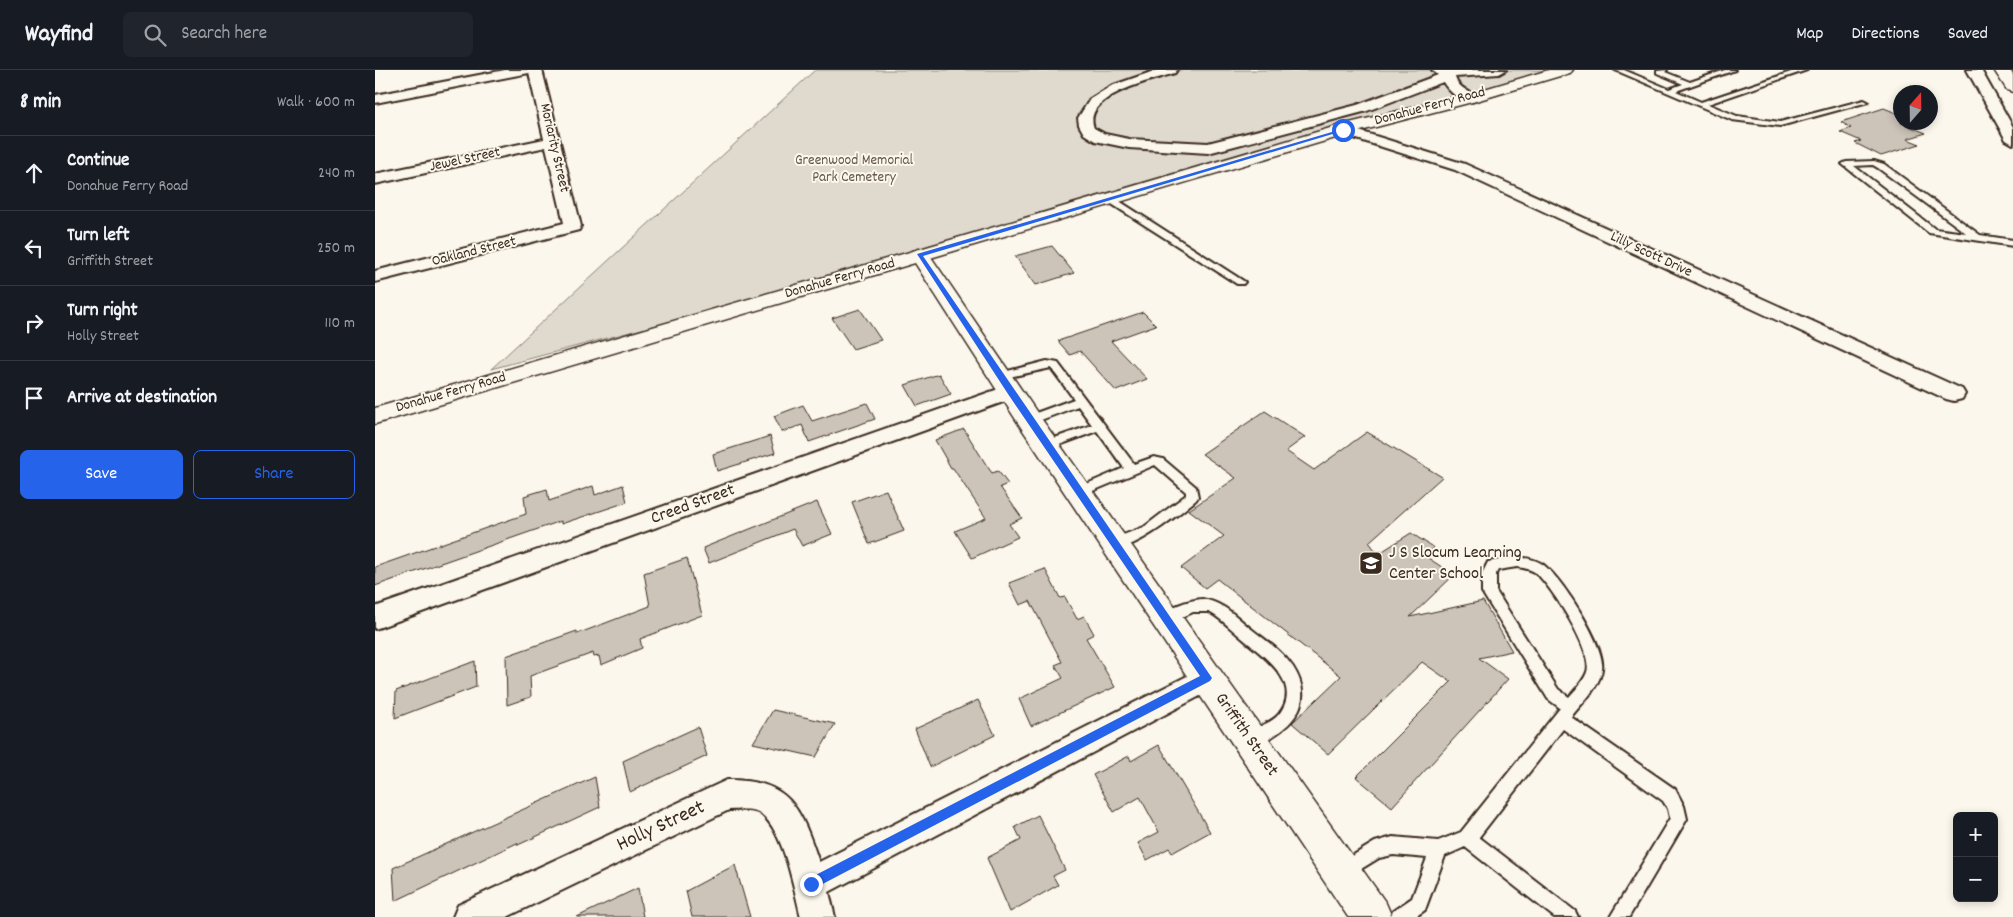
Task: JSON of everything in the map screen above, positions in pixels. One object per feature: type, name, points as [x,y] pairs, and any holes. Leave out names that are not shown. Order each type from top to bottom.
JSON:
[{"type":"main road","name":"Donahue Ferry Road","points":[[376,415],[1343,130],[1470,98],[1565,70]]},
{"type":"main road","points":[[2002,70],[2013,87]]},
{"type":"main road","name":"Griffith Street","points":[[919,255],[1029,420],[1372,917]]},
{"type":"street","points":[[375,99],[527,70]]},
{"type":"street","name":"Moriarity Street","points":[[535,70],[554,141],[573,226]]},
{"type":"street","points":[[1170,70],[1109,92],[1095,101],[1087,111],[1084,120],[1087,129],[1092,134],[1108,139],[1186,148],[1208,148],[1362,108],[1443,72],[1499,70]]},
{"type":"street","points":[[1974,70],[2013,140]]},
{"type":"street","points":[[1443,72],[1448,82],[1455,89],[1470,98]]},
{"type":"street","name":"Lilly Scott Drive","points":[[1343,130],[1460,167],[1954,394]]},
{"type":"street","name":"Jewel Street","points":[[375,179],[554,141]]},
{"type":"street","name":"Oakland Street","points":[[375,277],[573,226]]},
{"type":"street","name":"Creed Street","points":[[375,618],[1005,384]]},
{"type":"street","points":[[811,884],[1207,678]]},
{"type":"street","name":"Holly Street","points":[[470,917],[727,796],[750,795],[770,801],[783,812],[811,884],[818,917]]},
{"type":"lane","points":[[1619,70],[1735,118],[1780,124],[1864,102]]},
{"type":"lane","points":[[1664,70],[1659,72],[1689,84]]},
{"type":"lane","points":[[1669,91],[1732,70]]},
{"type":"lane","points":[[1701,104],[1804,70]]},
{"type":"lane","points":[[1978,238],[1881,166],[1874,163],[1847,164],[1932,231],[1978,238],[2013,243]]},
{"type":"lane","points":[[1110,199],[1240,282]]},
{"type":"lane","points":[[1005,384],[1047,364],[1054,366],[1131,470]]},
{"type":"lane","points":[[1029,420],[1080,401]]},
{"type":"lane","points":[[1047,445],[1098,427]]},
{"type":"lane","points":[[1079,492],[1154,461],[1159,462],[1193,490],[1191,496],[1149,530],[1115,544]]},
{"type":"lane","points":[[1341,872],[1375,851],[1393,846],[1437,850],[1467,838],[1565,713],[1595,672],[1595,660],[1588,638],[1541,570],[1534,565],[1513,561],[1493,566],[1489,574],[1489,592],[1565,713],[1669,795],[1676,806],[1679,818],[1619,917]]},
{"type":"lane","points":[[1166,619],[1196,605],[1213,608],[1260,644],[1285,668],[1295,681],[1296,695],[1289,712],[1281,723],[1250,740]]},
{"type":"lane","points":[[1467,838],[1569,917]]},
{"type":"lane","points":[[1399,917],[1419,904],[1437,850]]},
{"type":"green space","name":"Greenwood Memorial Park Cemetery","points":[[815,70],[1557,70],[920,255],[491,369]]},
{"type":"building","points":[[1884,108],[1893,112],[1893,130],[1918,130],[1926,133],[1907,139],[1920,144],[1881,156],[1855,143],[1861,141],[1840,132],[1851,128],[1841,122]]},
{"type":"building","points":[[1052,246],[1074,273],[1036,285],[1015,256]]},
{"type":"building","points":[[860,309],[881,340],[853,349],[832,318]]},
{"type":"building","points":[[1143,312],[1156,325],[1111,341],[1147,379],[1116,391],[1080,351],[1070,355],[1058,341]]},
{"type":"building","points":[[939,374],[951,394],[917,406],[905,385]]},
{"type":"building","points":[[867,403],[875,419],[809,442],[802,425],[782,432],[774,416],[803,405],[812,421]]},
{"type":"building","points":[[1265,411],[1305,437],[1286,451],[1314,470],[1367,432],[1442,477],[1369,542],[1378,554],[1411,533],[1434,548],[1425,556],[1454,575],[1410,617],[1483,601],[1512,651],[1479,658],[1508,679],[1392,807],[1356,777],[1451,682],[1422,662],[1328,754],[1292,723],[1341,676],[1217,579],[1205,588],[1181,568],[1224,536],[1189,510],[1236,478],[1202,454]]},
{"type":"building","points":[[964,429],[992,473],[998,471],[1008,484],[1000,487],[1022,518],[1009,524],[1018,537],[972,558],[955,531],[986,518],[953,468],[951,468],[935,440]]},
{"type":"building","points":[[770,436],[775,453],[717,471],[713,454]]},
{"type":"building","points":[[623,485],[627,502],[561,524],[561,521],[375,586],[375,567],[526,514],[524,496],[547,489],[549,501],[593,486],[595,495]]},
{"type":"building","points":[[886,490],[904,531],[869,544],[852,502]]},
{"type":"building","points":[[817,502],[832,534],[802,546],[793,529],[709,563],[703,548]]},
{"type":"building","points":[[687,558],[702,615],[640,639],[642,648],[601,665],[599,656],[594,657],[593,653],[530,676],[531,697],[507,705],[506,656],[577,631],[577,634],[650,606],[644,573]]},
{"type":"building","points":[[1045,569],[1060,598],[1065,597],[1077,619],[1084,616],[1094,634],[1086,638],[1115,687],[1031,726],[1019,699],[1063,678],[1055,665],[1062,662],[1030,601],[1020,605],[1009,583]]},
{"type":"building","points":[[475,661],[476,687],[395,718],[396,691]]},
{"type":"building","points":[[978,700],[995,735],[930,767],[915,729]]},
{"type":"building","points":[[773,710],[835,724],[816,757],[753,743]]},
{"type":"building","points":[[698,727],[707,756],[630,792],[623,761]]},
{"type":"building","points":[[1159,745],[1210,832],[1172,853],[1169,848],[1147,860],[1138,843],[1159,832],[1140,797],[1114,812],[1093,775],[1129,756],[1131,761]]},
{"type":"building","points":[[595,777],[600,807],[518,845],[517,843],[395,901],[393,868]]},
{"type":"building","points":[[1038,815],[1065,870],[1053,876],[1058,885],[1010,912],[987,858],[1021,840],[1015,827]]},
{"type":"building","points":[[735,865],[750,917],[692,917],[686,891]]},
{"type":"building","points":[[638,888],[643,917],[577,917]]},
{"type":"place","name":"J S Slocum Learning Center School","points":[[1371,563]]},
{"type":"route","points":[[811,884],[1207,678],[1010,392],[919,255],[1343,130]]}]
